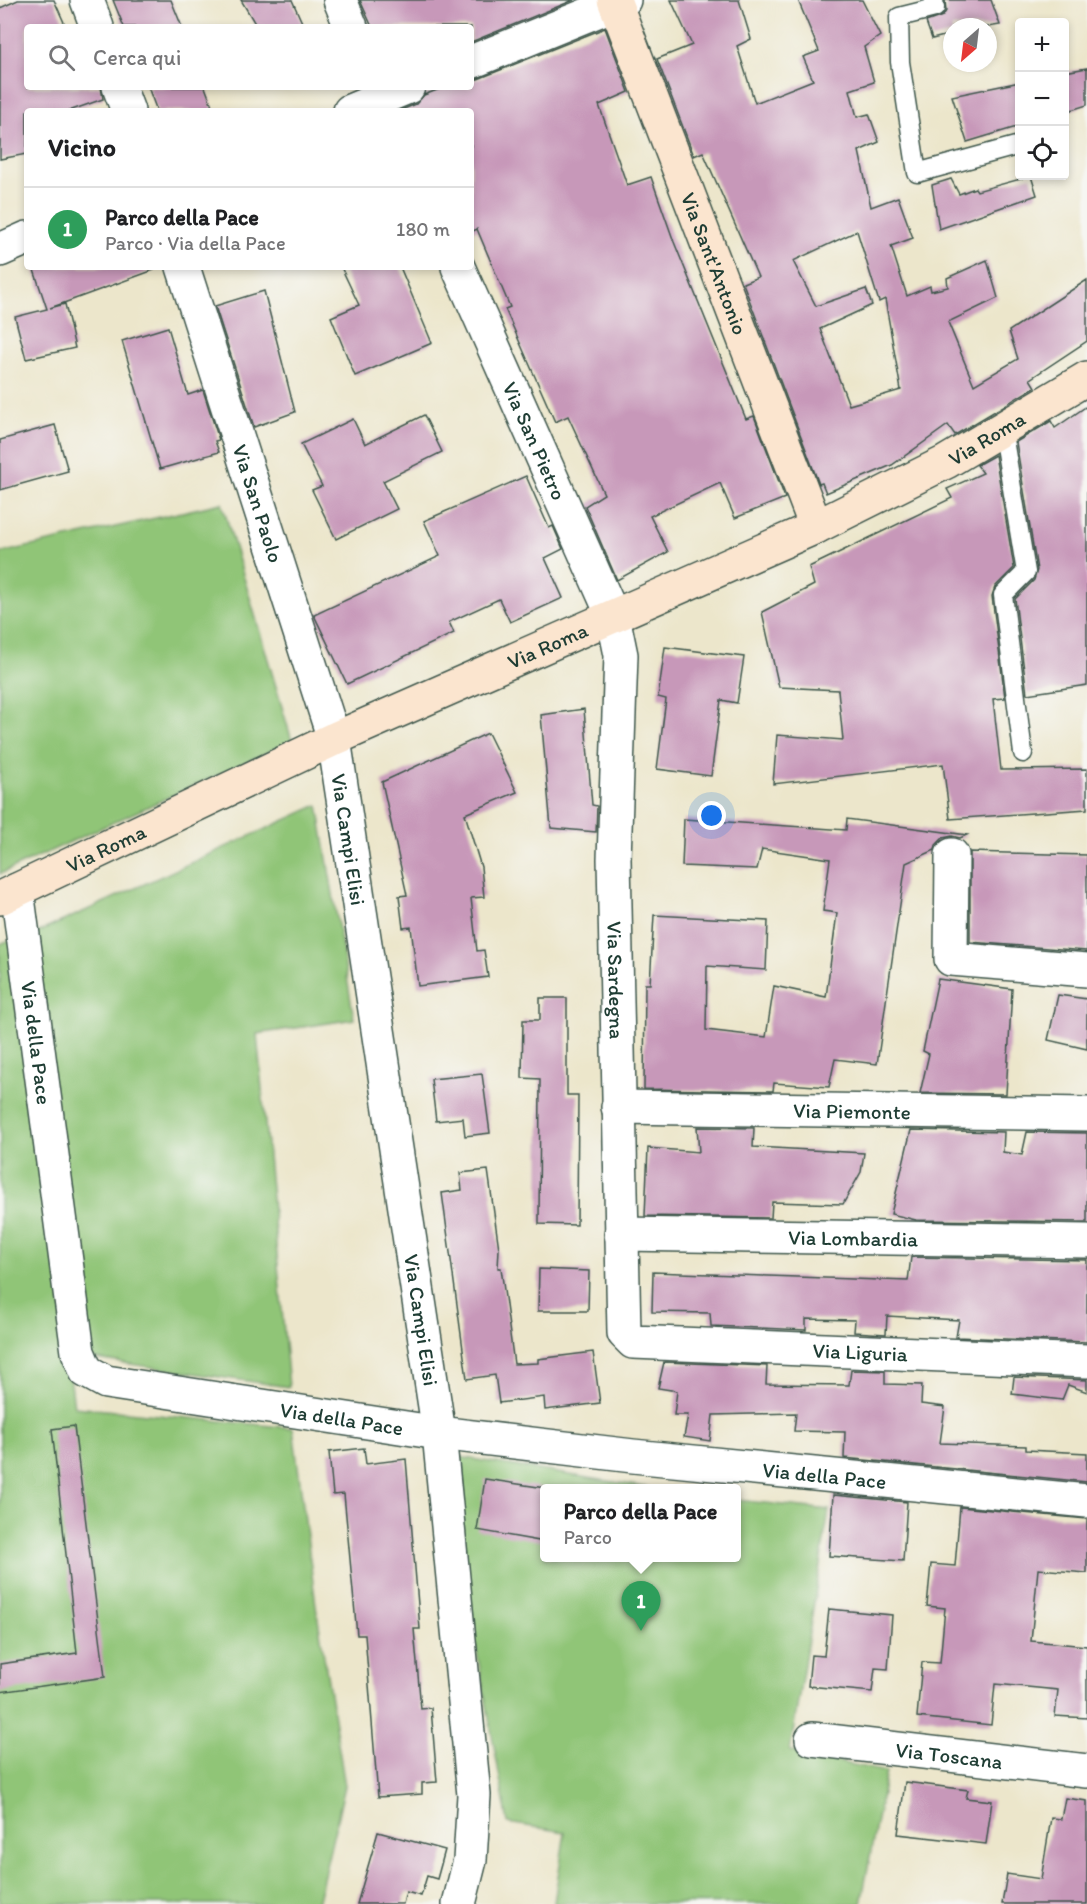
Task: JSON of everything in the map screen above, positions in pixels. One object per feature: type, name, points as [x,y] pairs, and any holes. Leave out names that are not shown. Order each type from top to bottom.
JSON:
[{"type":"main road","name":"Via Sant'Antonio","points":[[617,1],[816,527]]},
{"type":"main road","name":"Via Roma","points":[[9,894],[334,739],[816,527],[946,462],[1087,378]]},
{"type":"street","points":[[87,0],[96,24]]},
{"type":"street","points":[[340,0],[350,24]]},
{"type":"street","points":[[474,61],[617,1]]},
{"type":"street","points":[[120,90],[127,108]]},
{"type":"street","points":[[358,108],[389,96]]},
{"type":"street","points":[[0,250],[24,239]]},
{"type":"street","name":"Via San Paolo","points":[[184,270],[334,739]]},
{"type":"street","name":"Via San Pietro","points":[[459,270],[613,616]]},
{"type":"street","name":"Via Sardegna","points":[[613,616],[621,656],[614,842],[621,1234],[624,1333],[633,1342]]},
{"type":"street","name":"Via Campi Elisi","points":[[334,739],[439,1433],[474,1795],[470,1860],[459,1904]]},
{"type":"street","points":[[952,855],[951,959],[1087,970]]},
{"type":"street","name":"Via della Pace","points":[[9,894],[78,1352],[86,1371],[106,1382],[439,1433],[633,1456],[1087,1501]]},
{"type":"street","name":"Via Piemonte","points":[[618,1107],[1087,1114]]},
{"type":"street","name":"Via Lombardia","points":[[621,1234],[1087,1241]]},
{"type":"street","name":"Via Liguria","points":[[633,1342],[1087,1361]]},
{"type":"street","name":"Via Toscana","points":[[813,1738],[1087,1771]]},
{"type":"lane","points":[[934,0],[936,8],[899,17],[900,62],[916,173],[1015,146]]},
{"type":"lane","points":[[1002,428],[1026,572],[1003,595],[1023,753]]},
{"type":"green space","points":[[222,503],[292,741],[0,874],[0,553]]},
{"type":"green space","points":[[318,805],[354,1019],[257,1034],[289,1387],[89,1358],[30,936]]},
{"type":"green space","points":[[15,938],[74,1407],[293,1428],[317,1613],[345,1786],[317,1904],[0,1904],[0,944]]},
{"type":"green space","points":[[441,1454],[625,1484],[540,1484],[540,1562],[741,1562],[741,1500],[829,1510],[790,1751],[886,1772],[861,1904],[554,1903],[565,1832],[508,1823]]},
{"type":"building","points":[[18,0],[54,0],[65,24],[24,24],[24,90],[102,90],[103,99],[78,108],[24,108],[24,155],[0,159],[0,8]]},
{"type":"building","points":[[113,0],[171,0],[181,24],[123,24]]},
{"type":"building","points":[[241,0],[292,0],[303,24],[255,24]]},
{"type":"building","points":[[360,0],[574,0],[474,41],[474,24],[371,24]]},
{"type":"building","points":[[671,0],[739,0],[751,39],[737,46],[755,103],[813,80],[803,57],[819,51],[798,0],[862,0],[880,36],[864,47],[874,82],[850,90],[857,117],[869,114],[879,142],[859,151],[871,207],[898,197],[913,238],[891,246],[907,296],[930,286],[931,291],[948,287],[947,278],[987,260],[998,298],[948,322],[974,385],[1018,359],[1009,331],[1087,280],[1087,341],[1030,379],[1035,387],[955,435],[948,425],[892,465],[826,493],[822,483],[819,484],[743,283],[758,277],[703,152],[694,156],[657,59],[692,45]],"holes":[[[857,231],[879,302],[885,299],[901,390],[849,405],[820,329],[872,305],[866,289],[816,306],[793,261]]]},
{"type":"building","points":[[945,0],[991,0],[1000,25],[997,26],[997,18],[943,18],[943,36],[932,39],[926,22],[943,16],[946,11]]},
{"type":"building","points":[[605,28],[629,92],[599,105],[627,185],[651,177],[674,242],[746,419],[754,416],[785,498],[735,518],[720,483],[650,516],[668,552],[617,580],[585,506],[604,494],[568,416],[555,422],[505,309],[510,307],[477,229],[474,230],[474,108],[406,108],[416,104],[424,95],[437,90],[474,90],[474,80]]},
{"type":"building","points":[[1087,68],[1087,105],[1069,111],[1069,72]]},
{"type":"building","points":[[1015,83],[1015,128],[967,142],[952,96]]},
{"type":"building","points":[[149,90],[206,90],[213,108],[156,108]]},
{"type":"building","points":[[951,179],[959,194],[975,188],[977,191],[1017,180],[1032,180],[1037,195],[939,229],[932,185]]},
{"type":"building","points":[[34,270],[154,270],[50,308],[65,304],[75,348],[26,359],[15,317],[47,309]]},
{"type":"building","points":[[342,270],[401,270],[432,343],[355,376],[331,317],[359,305]]},
{"type":"building","points":[[264,291],[295,412],[254,427],[215,306]]},
{"type":"building","points":[[168,327],[188,395],[203,390],[219,440],[215,441],[219,452],[160,469],[122,341]]},
{"type":"building","points":[[1087,406],[1087,685],[1027,694],[1015,599],[1034,580],[1037,570],[1016,442],[1051,421],[1055,428]]},
{"type":"building","points":[[424,415],[442,452],[383,481],[397,509],[336,539],[312,490],[322,486],[301,444],[353,419],[365,444]]},
{"type":"building","points":[[55,425],[68,471],[0,490],[0,440]]},
{"type":"building","points":[[995,455],[1014,568],[995,587],[992,596],[1005,698],[993,699],[1001,770],[1087,769],[1087,809],[950,819],[943,764],[773,784],[777,735],[843,740],[838,690],[779,687],[762,612],[814,585],[809,567],[952,498],[947,489],[983,473],[977,465]]},
{"type":"building","points":[[526,476],[549,528],[553,526],[563,549],[545,558],[563,598],[510,622],[499,599],[449,622],[454,633],[347,684],[314,615],[440,556],[424,521]]},
{"type":"building","points":[[665,647],[744,657],[737,703],[721,700],[711,776],[657,769],[666,699],[658,697]]},
{"type":"building","points":[[584,709],[592,805],[597,806],[596,832],[551,828],[541,715]]},
{"type":"building","points":[[488,733],[517,792],[465,814],[481,867],[484,897],[471,898],[477,951],[484,950],[488,977],[418,986],[411,927],[403,928],[399,896],[407,895],[382,782]]},
{"type":"building","points":[[684,819],[846,830],[847,819],[967,835],[960,838],[952,836],[943,838],[936,845],[935,850],[906,863],[877,1064],[835,1059],[829,1087],[774,1083],[773,1091],[644,1089],[645,984],[650,984],[654,915],[768,921],[766,970],[707,966],[706,1030],[766,1037],[774,986],[826,997],[837,913],[823,911],[830,859],[762,849],[757,869],[682,866]]},
{"type":"building","points":[[970,852],[1087,855],[1087,951],[970,942]]},
{"type":"building","points":[[938,979],[1012,989],[1006,1094],[920,1093],[929,1054],[923,1051]]},
{"type":"building","points":[[1058,995],[1087,999],[1087,1049],[1048,1040]]},
{"type":"building","points":[[540,998],[567,998],[567,1095],[578,1095],[577,1225],[539,1224],[540,1079],[522,1078],[523,1020],[540,1020]]},
{"type":"building","points":[[482,1074],[490,1133],[465,1136],[463,1118],[436,1121],[431,1079]]},
{"type":"building","points":[[697,1127],[754,1128],[753,1147],[864,1153],[861,1172],[843,1204],[772,1202],[771,1218],[645,1216],[648,1148],[699,1152]]},
{"type":"building","points":[[911,1130],[1004,1132],[1003,1152],[1022,1155],[1027,1132],[1087,1133],[1087,1222],[916,1220],[891,1214]]},
{"type":"building","points":[[488,1170],[499,1249],[498,1268],[501,1268],[514,1364],[538,1363],[538,1359],[593,1352],[600,1403],[545,1410],[544,1397],[499,1403],[495,1375],[467,1379],[442,1193],[462,1190],[460,1173]]},
{"type":"building","points":[[911,1257],[1087,1260],[1087,1342],[956,1337],[959,1320],[887,1316],[886,1334],[854,1332],[855,1320],[806,1319],[806,1330],[711,1326],[710,1313],[652,1312],[653,1272],[908,1281]]},
{"type":"building","points":[[539,1269],[589,1271],[588,1311],[538,1311]]},
{"type":"building","points":[[664,1362],[767,1366],[766,1384],[849,1385],[851,1370],[885,1371],[885,1384],[922,1385],[921,1404],[945,1407],[940,1443],[1026,1446],[1026,1450],[1087,1453],[1087,1482],[844,1458],[845,1432],[794,1431],[796,1413],[713,1415],[710,1441],[684,1437],[688,1415],[674,1415],[677,1391],[658,1388]]},
{"type":"building","points":[[1014,1377],[1087,1380],[1087,1392],[1068,1385],[1062,1400],[1012,1394]]},
{"type":"building","points":[[74,1426],[105,1677],[0,1692],[0,1664],[77,1653],[52,1429]]},
{"type":"building","points":[[364,1448],[366,1464],[406,1459],[420,1629],[414,1629],[421,1709],[431,1708],[437,1782],[422,1783],[422,1794],[378,1797],[365,1635],[357,1635],[344,1494],[333,1495],[329,1452]]},
{"type":"building","points":[[485,1479],[540,1487],[540,1541],[477,1530]]},
{"type":"building","points":[[833,1495],[907,1502],[903,1561],[829,1556]]},
{"type":"building","points":[[960,1507],[1087,1519],[1087,1573],[1038,1569],[1031,1641],[1087,1646],[1087,1718],[1055,1716],[1058,1690],[995,1684],[991,1725],[917,1717],[922,1662],[940,1663],[945,1608],[927,1606],[931,1564],[955,1566]]},
{"type":"building","points":[[829,1609],[892,1615],[888,1669],[875,1668],[872,1692],[808,1686],[811,1655],[824,1656]]},
{"type":"building","points":[[905,1782],[968,1790],[966,1798],[992,1801],[986,1844],[898,1834]]},
{"type":"building","points":[[1065,1798],[1087,1801],[1087,1904],[1002,1904],[1007,1874],[1041,1879],[1051,1818],[1061,1819]]},
{"type":"building","points":[[378,1832],[445,1850],[437,1879],[427,1876],[421,1896],[406,1892],[403,1904],[357,1904]]},
{"type":"place","name":"Parco della Pace","points":[[641,1631]]}]
